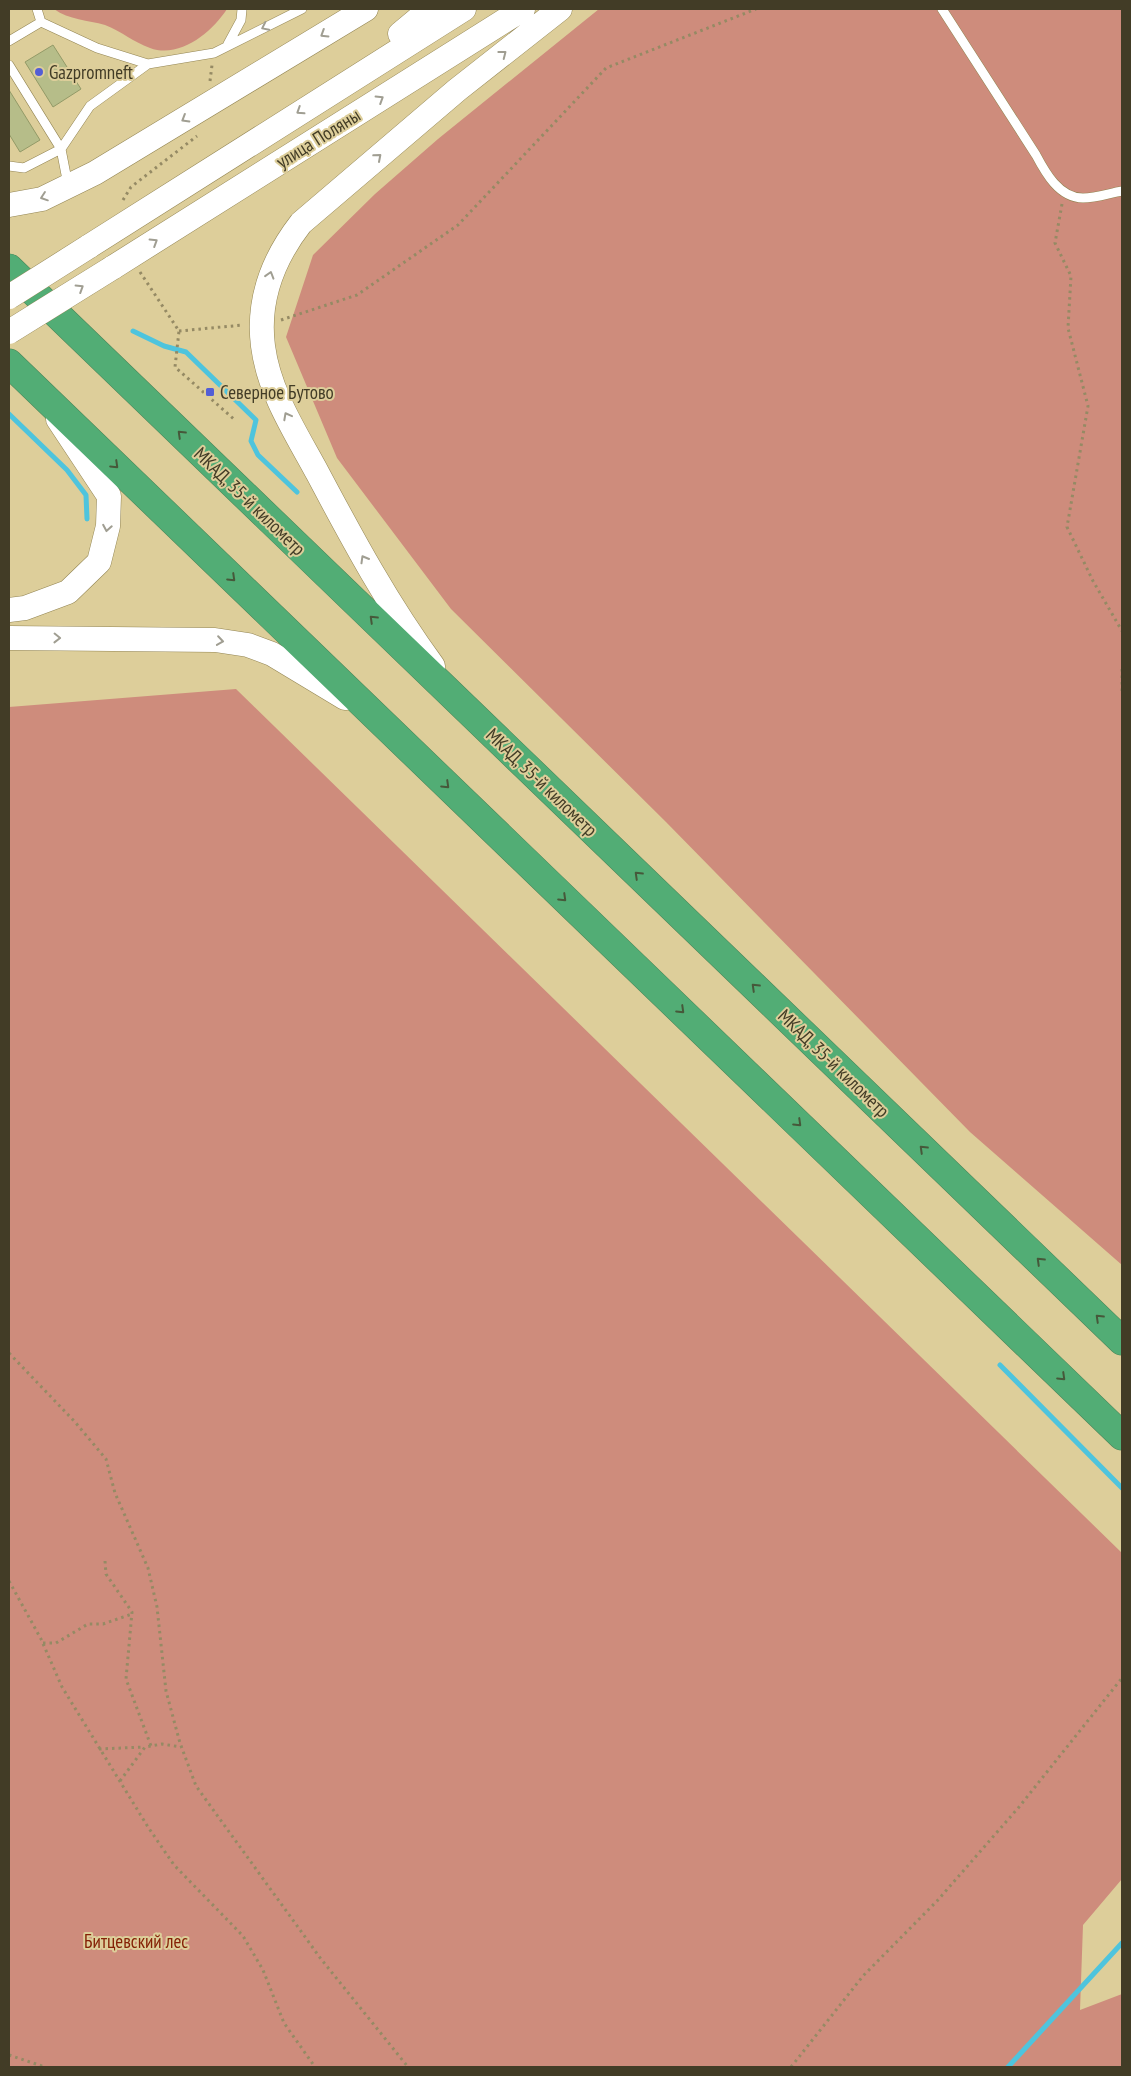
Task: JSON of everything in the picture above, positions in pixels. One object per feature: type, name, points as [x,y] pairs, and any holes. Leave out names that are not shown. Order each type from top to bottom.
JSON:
[{"type":"highway","name":"МКАД, 35-й километр","points":[[9,268],[1122,1341]]},
{"type":"highway","points":[[9,363],[1122,1436]]},
{"type":"main road","points":[[9,205],[42,199],[68,188],[366,9]]},
{"type":"main road","points":[[341,84],[430,9]]},
{"type":"main road","name":"улица Поляны","points":[[9,297],[341,84],[464,9]]},
{"type":"main road","name":"улица Поляны","points":[[9,332],[523,9]]},
{"type":"main road","points":[[484,726],[432,665],[397,616],[362,557],[279,401],[268,373],[263,345],[262,323],[266,289],[272,267],[284,245],[301,223],[457,90],[560,9]]},
{"type":"main road","points":[[9,610],[25,608],[68,592],[98,562],[108,526],[109,496],[42,395]]},
{"type":"main road","points":[[9,638],[215,640],[248,645],[296,666],[343,696],[411,751]]},
{"type":"lane","points":[[37,9],[41,22],[97,48],[148,64]]},
{"type":"lane","points":[[228,45],[241,20],[242,9]]},
{"type":"lane","points":[[9,166],[24,168],[61,149],[90,106],[148,64],[214,53],[302,9]]},
{"type":"lane","points":[[942,9],[1049,178],[1064,192],[1082,198],[1122,192]]},
{"type":"lane","points":[[9,41],[41,22]]},
{"type":"lane","points":[[9,65],[61,149],[68,188]]},
{"type":"path","points":[[179,331],[272,323],[356,295],[458,225],[606,68],[756,9]]},
{"type":"path","points":[[1064,192],[1054,242],[1070,276],[1068,328],[1088,406],[1067,527],[1093,581],[1122,631]]},
{"type":"path","points":[[137,269],[179,331],[175,367],[236,421]]},
{"type":"path","points":[[1122,669],[1122,692]]},
{"type":"path","points":[[9,1353],[76,1422],[106,1459],[115,1493],[148,1568],[157,1607],[166,1690],[181,1748],[196,1786],[321,1959],[408,2067]]},
{"type":"path","points":[[105,1561],[106,1574],[132,1614],[126,1679],[151,1746]]},
{"type":"path","points":[[9,1581],[42,1643],[62,1687],[99,1749],[174,1865],[244,1936],[263,1970],[284,2023],[315,2067]]},
{"type":"path","points":[[42,1643],[56,1643],[88,1624],[103,1624],[132,1614]]},
{"type":"path","points":[[791,2067],[863,1976],[937,1901],[1019,1807],[1122,1678]]},
{"type":"path","points":[[99,1749],[145,1747],[162,1744],[181,1748]]},
{"type":"path","points":[[120,1781],[145,1747]]},
{"type":"path","points":[[9,2055],[45,2067]]},
{"type":"green space","points":[[54,9],[227,9],[213,26],[194,41],[184,47],[173,50],[161,50],[144,46],[105,25],[72,18]]},
{"type":"green space","points":[[599,9],[1122,9],[1122,1265],[970,1132],[666,822],[451,609],[337,458],[286,337],[313,255],[375,194],[438,139]]},
{"type":"green space","name":"Битцевский лес","points":[[236,689],[1122,1553],[1122,1879],[1083,1925],[1080,2010],[1122,1994],[1122,2067],[9,2067],[9,707]]},
{"type":"building","points":[[53,45],[81,89],[53,107],[25,62]]},
{"type":"building","points":[[9,90],[40,140],[20,152],[9,134]]},
{"type":"waterway","points":[[133,331],[164,346],[186,352],[256,420],[251,441],[258,455],[297,492]]},
{"type":"waterway","points":[[9,414],[67,470],[86,495],[87,519]]},
{"type":"waterway","points":[[1000,1365],[1122,1488]]},
{"type":"waterway","points":[[1008,2067],[1122,1943]]},
{"type":"place","name":"Gazpromneft","points":[[39,72]]},
{"type":"place","name":"Северное Бутово","points":[[210,392]]}]
